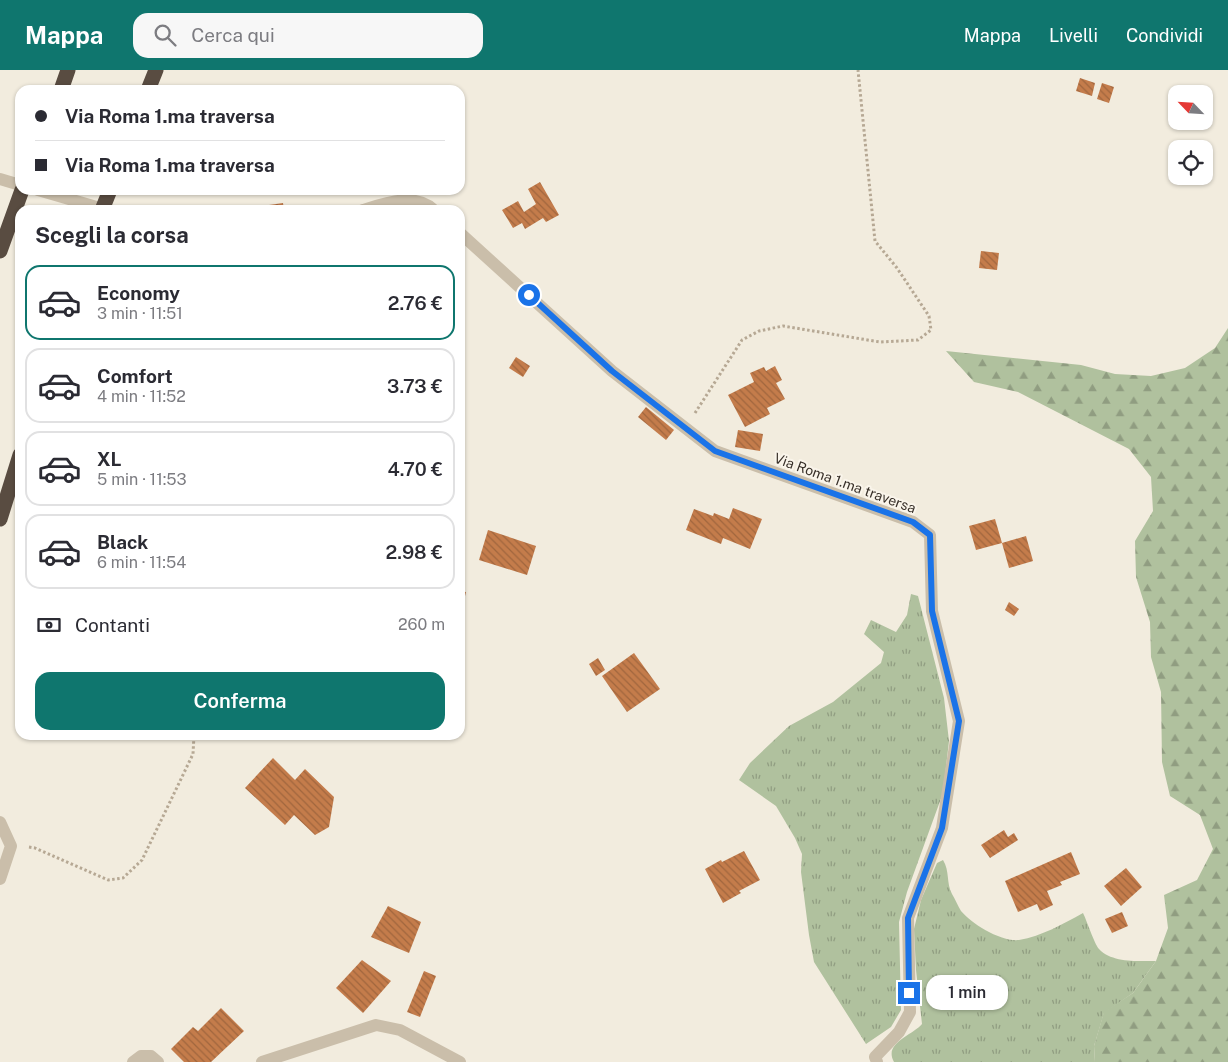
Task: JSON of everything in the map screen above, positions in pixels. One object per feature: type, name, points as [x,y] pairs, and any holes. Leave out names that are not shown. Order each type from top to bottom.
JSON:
[{"type":"highway","points":[[63,85],[68,70]]},
{"type":"highway","points":[[150,85],[156,70]]},
{"type":"highway","points":[[0,251],[15,209]]},
{"type":"highway","points":[[0,519],[15,472]]},
{"type":"street","points":[[0,179],[15,184]]},
{"type":"street","points":[[55,195],[90,205]]},
{"type":"street","points":[[383,205],[407,199],[427,205]]},
{"type":"street","name":"Via Roma 1.ma traversa","points":[[465,238],[612,371],[715,451],[913,522],[930,535],[932,611],[959,721],[942,828],[908,918],[910,1012],[899,1032],[875,1057],[877,1062]]},
{"type":"street","points":[[0,822],[11,846],[0,879]]},
{"type":"street","points":[[262,1062],[376,1025],[400,1030],[460,1062]]},
{"type":"street","points":[[134,1062],[140,1056],[151,1056],[158,1062]]},
{"type":"path","points":[[685,428],[742,340],[759,332],[783,326],[880,342],[918,340],[931,330],[929,316],[897,268],[875,241],[858,70]]},
{"type":"path","points":[[11,846],[35,848],[108,880],[123,878],[142,860],[193,754],[194,740]]},
{"type":"green space","points":[[1228,328],[1228,1062],[1095,1062],[1094,1046],[1104,1012],[1133,993],[1156,961],[1168,928],[1164,895],[1197,880],[1213,849],[1200,815],[1170,796],[1162,762],[1161,692],[1151,657],[1150,622],[1136,577],[1135,541],[1153,511],[1151,477],[1129,449],[1018,392],[974,382],[946,351],[1081,365],[1115,374],[1151,376],[1185,368],[1215,348]]},
{"type":"green space","points":[[911,594],[918,596],[944,698],[949,741],[943,793],[907,892],[899,922],[901,1010],[891,1027],[866,1044],[814,962],[801,872],[802,854],[795,838],[776,806],[739,780],[750,763],[789,726],[833,702],[881,663],[884,652],[864,634],[871,620],[896,632],[907,615]]},
{"type":"green space","points":[[943,860],[947,868],[950,890],[961,911],[987,931],[1004,938],[1019,940],[1036,936],[1083,913],[1097,946],[1104,954],[1118,959],[1156,961],[1133,993],[1104,1013],[1094,1046],[1095,1062],[894,1062],[892,1050],[900,1040],[922,1024],[914,929],[921,900],[937,863]]},
{"type":"building","points":[[1080,78],[1095,83],[1092,96],[1076,91]]},
{"type":"building","points":[[1102,83],[1114,87],[1109,103],[1097,99]]},
{"type":"building","points":[[540,182],[559,215],[546,222],[543,218],[525,229],[522,223],[513,228],[502,210],[518,201],[524,212],[536,204],[528,189]]},
{"type":"building","points":[[981,251],[999,253],[997,270],[979,268]]},
{"type":"building","points":[[516,357],[530,366],[523,377],[509,368]]},
{"type":"building","points":[[775,366],[782,380],[776,383],[785,399],[767,408],[770,414],[745,427],[728,395],[754,382],[750,373],[764,367],[766,371]]},
{"type":"building","points":[[646,407],[674,430],[666,440],[638,417]]},
{"type":"building","points":[[738,430],[763,434],[760,451],[735,447]]},
{"type":"building","points":[[733,508],[762,519],[750,549],[723,538],[721,544],[686,530],[694,509],[713,516],[714,513],[729,519]]},
{"type":"building","points":[[995,519],[1002,543],[976,550],[969,526]]},
{"type":"building","points":[[488,530],[536,546],[527,575],[479,560]]},
{"type":"building","points":[[1026,536],[1033,561],[1009,568],[1002,543]]},
{"type":"building","points":[[1009,602],[1019,609],[1014,616],[1005,610]]},
{"type":"building","points":[[634,653],[660,689],[627,712],[602,676]]},
{"type":"building","points":[[598,658],[605,670],[596,676],[589,664]]},
{"type":"building","points":[[273,758],[295,780],[305,769],[334,797],[329,827],[315,835],[294,815],[285,825],[245,788]]},
{"type":"building","points":[[1004,830],[1008,837],[1014,833],[1018,840],[990,858],[981,845]]},
{"type":"building","points":[[744,851],[760,880],[739,891],[741,893],[723,903],[705,869]]},
{"type":"building","points":[[1071,852],[1080,874],[1060,882],[1062,885],[1047,891],[1053,905],[1040,911],[1037,904],[1018,912],[1005,881]]},
{"type":"building","points":[[1126,868],[1142,887],[1121,906],[1104,886]]},
{"type":"building","points":[[388,906],[421,922],[409,953],[371,937]]},
{"type":"building","points":[[1122,912],[1128,926],[1112,933],[1105,919]]},
{"type":"building","points":[[362,960],[391,981],[363,1013],[336,988]]},
{"type":"building","points":[[424,971],[436,976],[420,1017],[407,1012]]},
{"type":"building","points":[[221,1008],[244,1031],[211,1062],[184,1062],[171,1049],[193,1027],[198,1031]]},
{"type":"route","points":[[529,295],[612,371],[715,451],[913,522],[930,535],[932,611],[959,721],[942,828],[908,918],[909,993]]}]
